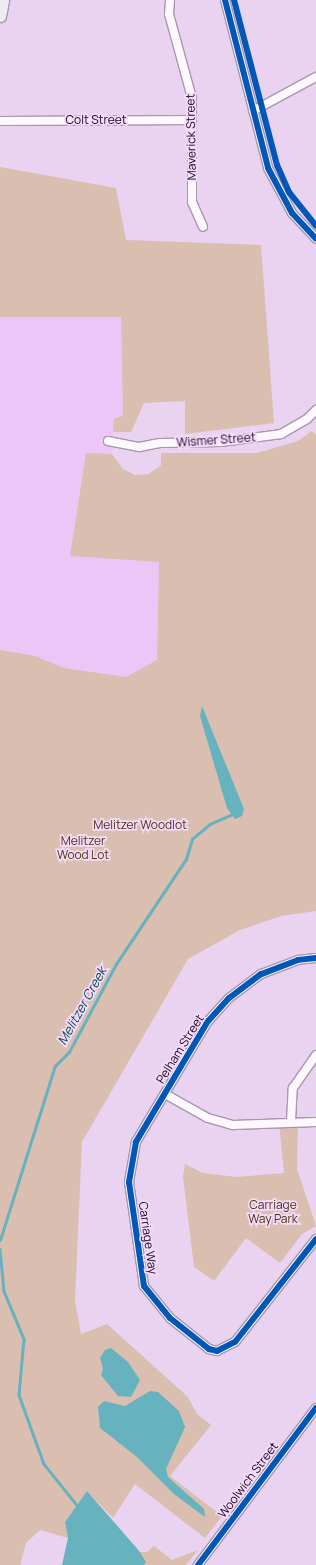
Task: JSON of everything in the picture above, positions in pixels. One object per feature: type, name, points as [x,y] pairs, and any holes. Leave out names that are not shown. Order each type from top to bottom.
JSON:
[{"type":"main road","points":[[0,16],[3,0]]},
{"type":"street","name":"Maverick Street","points":[[170,0],[169,14],[189,82],[192,120],[192,202],[203,227]]},
{"type":"street","points":[[225,0],[253,111],[274,183],[292,213],[316,239]]},
{"type":"street","points":[[253,111],[316,78]]},
{"type":"street","name":"Colt Street","points":[[0,121],[192,120]]},
{"type":"street","name":"Wismer Street","points":[[108,441],[139,447],[160,443],[221,442],[281,434],[307,419],[316,410]]},
{"type":"street","name":"Pelham Street","points":[[165,1094],[208,1021],[229,998],[261,974],[298,960],[316,958]]},
{"type":"street","points":[[291,1121],[293,1088],[316,1055]]},
{"type":"street","points":[[165,1094],[208,1118],[233,1125],[291,1121],[316,1122]]},
{"type":"street","name":"Carriage Way","points":[[165,1094],[136,1142],[129,1182],[140,1274],[152,1299],[170,1318],[209,1349],[217,1352],[227,1348],[316,1239]]},
{"type":"street","name":"Woolwich Street","points":[[198,1565],[316,1408]]},
{"type":"shaded area","points":[[0,317],[121,317],[123,415],[114,419],[112,454],[86,454],[70,556],[159,562],[156,685],[0,656]]},
{"type":"shaded area","points":[[202,706],[244,809],[242,816],[235,819],[227,808],[200,716]]},
{"type":"shaded area","points":[[111,1348],[128,1362],[140,1380],[131,1397],[118,1396],[101,1375],[103,1368],[100,1358],[105,1350]]},
{"type":"shaded area","points":[[150,1391],[158,1392],[179,1411],[185,1427],[166,1469],[168,1477],[204,1509],[205,1517],[174,1494],[137,1457],[100,1428],[98,1407],[104,1401],[125,1406]]},
{"type":"shaded area","points":[[87,1491],[140,1552],[146,1562],[144,1565],[62,1565],[68,1538],[65,1522]]},
{"type":"green space","points":[[0,167],[116,188],[126,240],[261,245],[274,423],[185,434],[185,401],[144,403],[131,432],[113,432],[114,419],[123,415],[121,317],[0,317]]},
{"type":"green space","name":"Melitzer Woodlot","points":[[312,431],[316,435],[316,911],[281,916],[240,930],[188,959],[82,1142],[75,1300],[81,1334],[107,1324],[188,1397],[197,1414],[211,1425],[170,1476],[222,1516],[205,1538],[135,1484],[113,1518],[87,1491],[65,1522],[68,1538],[40,1530],[26,1543],[20,1565],[0,1565],[0,650],[35,656],[64,668],[126,677],[157,660],[159,562],[70,556],[86,453],[112,454],[123,469],[135,475],[149,474],[161,465],[161,453],[257,453],[298,441]]},
{"type":"green space","name":"Carriage Way Park","points":[[298,1121],[297,1169],[316,1226],[302,1234],[280,1263],[246,1238],[214,1281],[194,1267],[183,1176],[185,1164],[203,1173],[237,1177],[284,1173],[279,1122]]},
{"type":"green space","points":[[154,1546],[172,1560],[198,1550],[186,1565],[144,1565],[146,1562],[140,1552],[147,1552]]},
{"type":"waterway","name":"Melitzer Creek","points":[[0,1240],[55,1066],[69,1052],[116,964],[186,859],[192,839],[210,824],[232,814]]},
{"type":"waterway","name":"Melitzer Creek","points":[[0,1249],[4,1291],[24,1339],[19,1395],[44,1464],[77,1505]]},
{"type":"cycle path","points":[[225,0],[268,168],[292,213],[316,239]]},
{"type":"cycle path","points":[[234,0],[277,165],[289,192],[316,226]]},
{"type":"cycle path","points":[[316,958],[298,960],[261,974],[229,998],[208,1021],[136,1142],[129,1182],[144,1286],[170,1318],[209,1349],[217,1351],[235,1342],[316,1239]]},
{"type":"cycle path","points":[[198,1565],[316,1408]]},
{"type":"park label","name":"Melitzer Wood Lot","points":[[83,848]]}]
